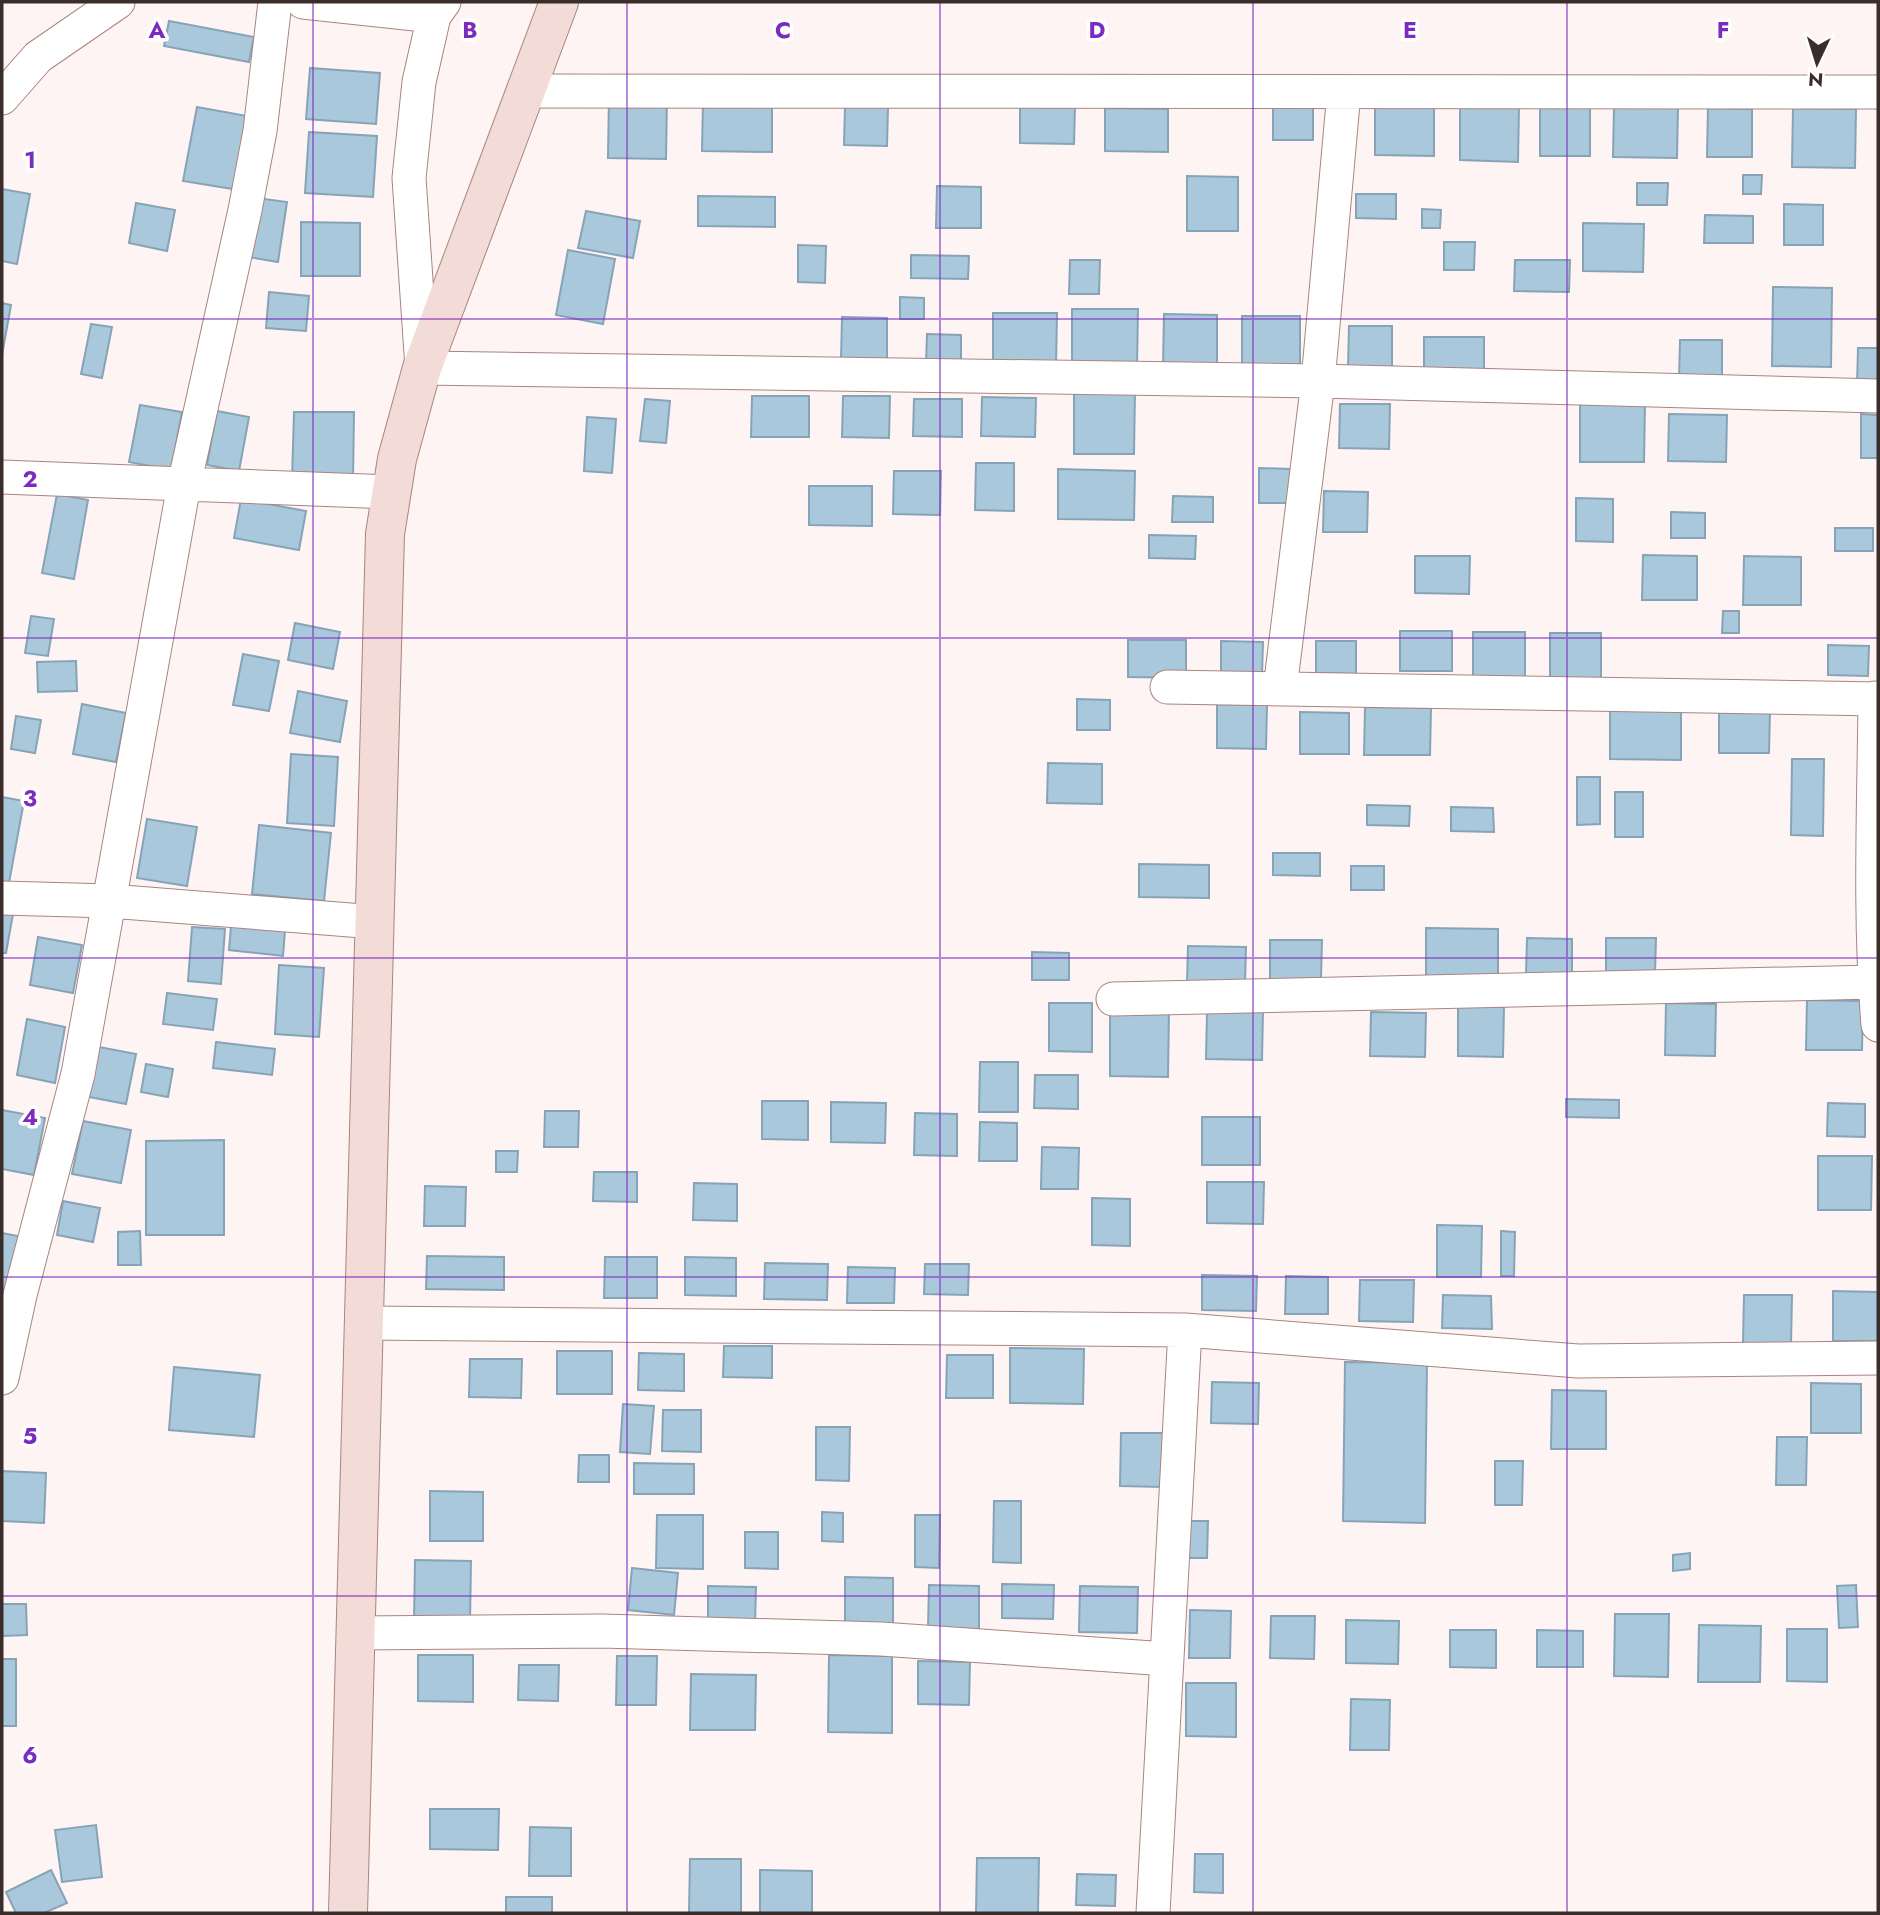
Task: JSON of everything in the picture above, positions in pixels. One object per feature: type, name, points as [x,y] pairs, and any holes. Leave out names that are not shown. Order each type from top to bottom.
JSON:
[{"type":"main road","points":[[348,1913],[385,534],[397,459],[422,368],[559,2]]},
{"type":"street","points":[[2,98],[38,57],[118,2]]},
{"type":"street","points":[[2,1378],[6,1338],[78,1074],[184,485],[260,131],[275,2]]},
{"type":"street","points":[[303,2],[439,9],[419,82],[409,177],[422,368],[1318,381],[1878,396]]},
{"type":"street","points":[[526,91],[1878,92]]},
{"type":"street","points":[[1280,688],[1318,381],[1344,92]]},
{"type":"street","points":[[2,477],[392,492]]},
{"type":"street","points":[[1167,687],[1877,699],[1875,982],[1878,1025]]},
{"type":"street","points":[[2,898],[110,901],[375,922]]},
{"type":"street","points":[[1113,999],[1875,982]]},
{"type":"street","points":[[363,1324],[1185,1330],[1578,1361],[1878,1358]]},
{"type":"street","points":[[1153,1913],[1185,1330]]},
{"type":"street","points":[[355,1633],[603,1630],[881,1639],[1167,1659]]},
{"type":"building","points":[[169,21],[254,37],[249,62],[164,46]]},
{"type":"building","points":[[310,68],[380,73],[376,124],[306,119]]},
{"type":"building","points":[[609,96],[667,97],[666,159],[608,158]]},
{"type":"building","points":[[703,102],[772,103],[772,152],[702,151]]},
{"type":"building","points":[[1020,104],[1075,105],[1074,144],[1020,143]]},
{"type":"building","points":[[1540,104],[1590,105],[1590,156],[1540,156]]},
{"type":"building","points":[[1375,105],[1434,105],[1434,156],[1375,155]]},
{"type":"building","points":[[1460,106],[1519,106],[1518,162],[1460,160]]},
{"type":"building","points":[[197,107],[247,116],[233,189],[183,181]]},
{"type":"building","points":[[845,107],[888,107],[887,146],[844,145]]},
{"type":"building","points":[[1273,107],[1313,108],[1313,140],[1273,140]]},
{"type":"building","points":[[1614,107],[1678,108],[1677,158],[1613,157]]},
{"type":"building","points":[[1105,108],[1168,109],[1168,152],[1105,151]]},
{"type":"building","points":[[1708,108],[1752,109],[1752,157],[1707,157]]},
{"type":"building","points":[[1793,108],[1856,109],[1855,168],[1792,167]]},
{"type":"building","points":[[309,132],[377,136],[373,197],[305,193]]},
{"type":"building","points":[[1743,175],[1762,175],[1761,194],[1743,194]]},
{"type":"building","points":[[1187,176],[1238,177],[1238,231],[1187,231]]},
{"type":"building","points":[[1637,183],[1668,183],[1667,205],[1637,205]]},
{"type":"building","points":[[937,186],[981,187],[981,228],[936,228]]},
{"type":"building","points":[[2,189],[30,194],[17,264],[2,261]]},
{"type":"building","points":[[1356,194],[1396,194],[1396,219],[1356,218]]},
{"type":"building","points":[[698,196],[775,197],[775,227],[698,226]]},
{"type":"building","points":[[257,198],[287,202],[278,262],[248,257]]},
{"type":"building","points":[[136,203],[175,210],[167,251],[129,243]]},
{"type":"building","points":[[1784,204],[1823,205],[1823,245],[1784,245]]},
{"type":"building","points":[[1422,209],[1441,210],[1440,228],[1422,228]]},
{"type":"building","points":[[586,211],[640,221],[633,258],[578,248]]},
{"type":"building","points":[[1705,215],[1753,216],[1753,243],[1704,243]]},
{"type":"building","points":[[301,222],[360,223],[360,276],[301,276]]},
{"type":"building","points":[[1583,223],[1644,224],[1643,272],[1583,271]]},
{"type":"building","points":[[1444,242],[1475,242],[1474,270],[1444,270]]},
{"type":"building","points":[[798,245],[826,246],[825,283],[798,282]]},
{"type":"building","points":[[568,250],[615,259],[603,324],[556,315]]},
{"type":"building","points":[[911,255],[969,256],[968,279],[911,278]]},
{"type":"building","points":[[1070,260],[1100,260],[1099,294],[1069,294]]},
{"type":"building","points":[[1515,260],[1570,260],[1569,292],[1514,291]]},
{"type":"building","points":[[1773,287],[1832,288],[1831,367],[1772,366]]},
{"type":"building","points":[[269,292],[309,296],[306,331],[266,328]]},
{"type":"building","points":[[900,297],[924,298],[924,319],[900,319]]},
{"type":"building","points":[[2,303],[11,305],[2,355]]},
{"type":"building","points":[[1072,309],[1138,309],[1137,366],[1072,365]]},
{"type":"building","points":[[993,313],[1057,313],[1056,366],[993,365]]},
{"type":"building","points":[[1164,314],[1217,315],[1217,368],[1163,368]]},
{"type":"building","points":[[1242,316],[1300,316],[1300,364],[1242,364]]},
{"type":"building","points":[[842,317],[887,318],[887,361],[841,360]]},
{"type":"building","points":[[91,324],[112,327],[102,378],[81,374]]},
{"type":"building","points":[[1349,326],[1392,326],[1392,369],[1348,368]]},
{"type":"building","points":[[927,334],[961,335],[961,365],[926,365]]},
{"type":"building","points":[[1424,337],[1484,337],[1484,377],[1424,375]]},
{"type":"building","points":[[1680,340],[1722,340],[1722,380],[1679,380]]},
{"type":"building","points":[[1858,348],[1878,348],[1878,386],[1857,386]]},
{"type":"building","points":[[1074,389],[1135,390],[1134,454],[1074,454]]},
{"type":"building","points":[[752,396],[809,396],[809,437],[751,437]]},
{"type":"building","points":[[843,396],[890,396],[889,438],[842,437]]},
{"type":"building","points":[[982,397],[1036,398],[1035,437],[981,436]]},
{"type":"building","points":[[645,399],[670,401],[666,443],[640,441]]},
{"type":"building","points":[[914,399],[962,399],[962,437],[913,436]]},
{"type":"building","points":[[1340,404],[1390,404],[1389,449],[1339,448]]},
{"type":"building","points":[[1580,404],[1645,404],[1644,462],[1580,462]]},
{"type":"building","points":[[140,405],[182,412],[171,470],[129,462]]},
{"type":"building","points":[[217,411],[249,417],[239,471],[207,465]]},
{"type":"building","points":[[294,412],[354,412],[353,480],[292,480]]},
{"type":"building","points":[[1669,414],[1727,415],[1726,462],[1668,461]]},
{"type":"building","points":[[1861,414],[1878,415],[1878,458],[1861,458]]},
{"type":"building","points":[[587,417],[616,419],[612,473],[584,471]]},
{"type":"building","points":[[976,463],[1014,463],[1014,511],[975,510]]},
{"type":"building","points":[[1259,468],[1291,469],[1290,503],[1259,503]]},
{"type":"building","points":[[1058,469],[1135,471],[1134,520],[1058,519]]},
{"type":"building","points":[[894,471],[941,471],[940,515],[893,514]]},
{"type":"building","points":[[809,486],[872,486],[872,526],[809,525]]},
{"type":"building","points":[[1324,491],[1368,492],[1367,532],[1323,532]]},
{"type":"building","points":[[57,494],[88,500],[74,579],[42,573]]},
{"type":"building","points":[[1173,496],[1213,497],[1213,522],[1172,522]]},
{"type":"building","points":[[1576,498],[1613,499],[1613,542],[1576,541]]},
{"type":"building","points":[[241,499],[306,511],[299,550],[234,538]]},
{"type":"building","points":[[1671,512],[1705,513],[1705,538],[1671,538]]},
{"type":"building","points":[[1835,528],[1873,528],[1873,551],[1835,551]]},
{"type":"building","points":[[1149,535],[1196,536],[1195,559],[1149,558]]},
{"type":"building","points":[[1643,555],[1697,556],[1697,600],[1642,600]]},
{"type":"building","points":[[1415,556],[1470,556],[1469,594],[1415,593]]},
{"type":"building","points":[[1744,556],[1801,557],[1801,605],[1743,605]]},
{"type":"building","points":[[1723,611],[1739,611],[1739,633],[1722,633]]},
{"type":"building","points":[[31,616],[54,619],[48,656],[25,653]]},
{"type":"building","points":[[295,623],[340,632],[333,669],[288,660]]},
{"type":"building","points":[[1400,631],[1452,631],[1452,671],[1400,671]]},
{"type":"building","points":[[1473,632],[1525,632],[1525,678],[1473,677]]},
{"type":"building","points":[[1550,633],[1601,633],[1601,681],[1550,680]]},
{"type":"building","points":[[1128,640],[1186,640],[1186,678],[1128,677]]},
{"type":"building","points":[[1221,641],[1263,642],[1262,675],[1221,675]]},
{"type":"building","points":[[1316,641],[1356,641],[1356,674],[1316,673]]},
{"type":"building","points":[[1828,645],[1869,646],[1868,676],[1828,675]]},
{"type":"building","points":[[243,654],[279,661],[269,711],[233,705]]},
{"type":"building","points":[[76,661],[77,691],[38,692],[37,662]]},
{"type":"building","points":[[298,691],[347,701],[340,742],[290,733]]},
{"type":"building","points":[[1077,699],[1110,700],[1110,730],[1077,730]]},
{"type":"building","points":[[82,704],[126,713],[116,762],[73,754]]},
{"type":"building","points":[[1217,704],[1267,705],[1266,749],[1217,748]]},
{"type":"building","points":[[1365,707],[1431,708],[1430,755],[1364,755]]},
{"type":"building","points":[[1610,710],[1681,711],[1681,760],[1610,759]]},
{"type":"building","points":[[1719,710],[1770,711],[1769,753],[1719,753]]},
{"type":"building","points":[[1300,712],[1349,713],[1349,754],[1300,754]]},
{"type":"building","points":[[16,716],[41,720],[35,753],[11,749]]},
{"type":"building","points":[[291,754],[338,757],[334,826],[287,823]]},
{"type":"building","points":[[1792,759],[1824,759],[1823,836],[1791,835]]},
{"type":"building","points":[[1048,763],[1102,764],[1102,804],[1047,803]]},
{"type":"building","points":[[1577,777],[1600,777],[1600,824],[1577,825]]},
{"type":"building","points":[[1615,792],[1643,792],[1643,837],[1615,837]]},
{"type":"building","points":[[2,797],[24,801],[9,883],[2,881]]},
{"type":"building","points":[[1367,805],[1410,806],[1409,826],[1367,825]]},
{"type":"building","points":[[1451,807],[1493,808],[1494,832],[1451,831]]},
{"type":"building","points":[[147,819],[197,827],[187,886],[137,878]]},
{"type":"building","points":[[259,825],[331,833],[324,901],[252,894]]},
{"type":"building","points":[[1273,853],[1320,853],[1320,876],[1273,875]]},
{"type":"building","points":[[1139,864],[1209,865],[1209,898],[1139,897]]},
{"type":"building","points":[[1351,866],[1384,866],[1384,890],[1351,890]]},
{"type":"building","points":[[2,912],[13,914],[6,953],[2,953]]},
{"type":"building","points":[[231,926],[285,931],[283,956],[229,950]]},
{"type":"building","points":[[192,927],[225,929],[221,984],[188,981]]},
{"type":"building","points":[[1426,928],[1498,929],[1498,978],[1426,977]]},
{"type":"building","points":[[38,937],[82,945],[73,993],[30,985]]},
{"type":"building","points":[[1527,938],[1572,939],[1572,975],[1526,975]]},
{"type":"building","points":[[1606,938],[1656,938],[1655,973],[1606,972]]},
{"type":"building","points":[[1270,940],[1322,940],[1321,979],[1270,979]]},
{"type":"building","points":[[1188,946],[1246,947],[1245,983],[1187,983]]},
{"type":"building","points":[[1032,952],[1069,953],[1069,980],[1032,980]]},
{"type":"building","points":[[279,965],[324,968],[319,1037],[275,1034]]},
{"type":"building","points":[[167,993],[217,999],[213,1030],[163,1024]]},
{"type":"building","points":[[1807,1000],[1863,1001],[1862,1050],[1806,1050]]},
{"type":"building","points":[[1049,1003],[1092,1003],[1092,1052],[1049,1051]]},
{"type":"building","points":[[1666,1003],[1716,1004],[1715,1056],[1665,1055]]},
{"type":"building","points":[[1458,1007],[1504,1007],[1503,1057],[1458,1056]]},
{"type":"building","points":[[1110,1009],[1169,1009],[1168,1077],[1110,1076]]},
{"type":"building","points":[[1207,1011],[1263,1011],[1262,1060],[1206,1059]]},
{"type":"building","points":[[1371,1012],[1426,1013],[1425,1057],[1370,1056]]},
{"type":"building","points":[[27,1019],[65,1027],[55,1083],[17,1075]]},
{"type":"building","points":[[216,1042],[275,1049],[272,1075],[213,1068]]},
{"type":"building","points":[[99,1047],[136,1054],[126,1104],[89,1097]]},
{"type":"building","points":[[980,1062],[1018,1062],[1018,1112],[979,1112]]},
{"type":"building","points":[[146,1064],[173,1069],[168,1097],[141,1092]]},
{"type":"building","points":[[1035,1075],[1078,1075],[1078,1109],[1034,1108]]},
{"type":"building","points":[[1566,1099],[1619,1100],[1619,1118],[1566,1117]]},
{"type":"building","points":[[762,1101],[808,1101],[808,1140],[762,1139]]},
{"type":"building","points":[[831,1102],[886,1103],[885,1143],[831,1142]]},
{"type":"building","points":[[1828,1103],[1865,1104],[1865,1137],[1827,1136]]},
{"type":"building","points":[[2,1110],[45,1118],[34,1175],[2,1169]]},
{"type":"building","points":[[545,1111],[579,1111],[578,1147],[544,1147]]},
{"type":"building","points":[[915,1113],[957,1114],[957,1156],[914,1155]]},
{"type":"building","points":[[1202,1117],[1260,1117],[1260,1165],[1202,1165]]},
{"type":"building","points":[[83,1121],[131,1130],[121,1183],[72,1174]]},
{"type":"building","points":[[980,1122],[1017,1123],[1017,1161],[979,1161]]},
{"type":"building","points":[[224,1140],[224,1235],[146,1235],[146,1141]]},
{"type":"building","points":[[1042,1147],[1079,1148],[1078,1189],[1041,1189]]},
{"type":"building","points":[[496,1151],[518,1151],[517,1172],[496,1172]]},
{"type":"building","points":[[1818,1156],[1872,1156],[1871,1210],[1818,1210]]},
{"type":"building","points":[[594,1172],[637,1172],[637,1202],[593,1201]]},
{"type":"building","points":[[1207,1182],[1264,1182],[1263,1224],[1207,1223]]},
{"type":"building","points":[[694,1183],[737,1184],[737,1221],[693,1220]]},
{"type":"building","points":[[425,1186],[466,1187],[465,1226],[424,1226]]},
{"type":"building","points":[[1092,1198],[1130,1199],[1130,1246],[1092,1245]]},
{"type":"building","points":[[63,1201],[100,1208],[93,1242],[57,1235]]},
{"type":"building","points":[[1437,1225],[1482,1226],[1481,1277],[1437,1277]]},
{"type":"building","points":[[140,1231],[141,1265],[118,1265],[118,1232]]},
{"type":"building","points":[[1501,1231],[1515,1232],[1514,1276],[1501,1276]]},
{"type":"building","points":[[2,1233],[23,1237],[12,1291],[2,1289]]},
{"type":"building","points":[[427,1256],[504,1257],[504,1290],[426,1289]]},
{"type":"building","points":[[605,1257],[657,1257],[657,1298],[604,1298]]},
{"type":"building","points":[[685,1257],[736,1258],[736,1296],[685,1295]]},
{"type":"building","points":[[765,1263],[828,1264],[827,1300],[764,1299]]},
{"type":"building","points":[[925,1264],[969,1264],[968,1295],[924,1294]]},
{"type":"building","points":[[848,1267],[895,1268],[894,1303],[847,1303]]},
{"type":"building","points":[[1202,1275],[1257,1276],[1256,1311],[1202,1310]]},
{"type":"building","points":[[1286,1276],[1328,1277],[1328,1314],[1285,1314]]},
{"type":"building","points":[[1360,1280],[1414,1280],[1413,1322],[1359,1321]]},
{"type":"building","points":[[1833,1291],[1878,1292],[1878,1341],[1833,1341]]},
{"type":"building","points":[[1443,1295],[1491,1296],[1492,1329],[1442,1328]]},
{"type":"building","points":[[1744,1295],[1792,1295],[1791,1344],[1743,1343]]},
{"type":"building","points":[[724,1346],[772,1346],[772,1378],[723,1377]]},
{"type":"building","points":[[1010,1348],[1084,1349],[1083,1404],[1010,1403]]},
{"type":"building","points":[[557,1351],[612,1351],[612,1394],[557,1394]]},
{"type":"building","points":[[639,1353],[684,1354],[684,1391],[638,1390]]},
{"type":"building","points":[[947,1355],[993,1355],[993,1398],[946,1398]]},
{"type":"building","points":[[470,1359],[522,1359],[521,1398],[469,1397]]},
{"type":"building","points":[[1345,1362],[1427,1363],[1425,1523],[1343,1521]]},
{"type":"building","points":[[174,1367],[260,1375],[254,1437],[169,1430]]},
{"type":"building","points":[[1212,1382],[1259,1383],[1258,1424],[1211,1423]]},
{"type":"building","points":[[1811,1383],[1861,1384],[1861,1433],[1811,1433]]},
{"type":"building","points":[[1552,1390],[1606,1391],[1606,1449],[1551,1449]]},
{"type":"building","points":[[623,1404],[654,1406],[650,1454],[620,1452]]},
{"type":"building","points":[[663,1410],[701,1410],[701,1452],[662,1451]]},
{"type":"building","points":[[816,1427],[850,1427],[849,1481],[816,1480]]},
{"type":"building","points":[[1121,1433],[1163,1433],[1163,1487],[1120,1486]]},
{"type":"building","points":[[1777,1437],[1807,1437],[1806,1485],[1776,1485]]},
{"type":"building","points":[[579,1455],[609,1455],[609,1482],[578,1482]]},
{"type":"building","points":[[1495,1461],[1523,1461],[1522,1505],[1495,1505]]},
{"type":"building","points":[[634,1463],[694,1464],[694,1494],[634,1494]]},
{"type":"building","points":[[2,1471],[46,1473],[44,1523],[2,1521]]},
{"type":"building","points":[[430,1491],[483,1492],[483,1541],[430,1541]]},
{"type":"building","points":[[994,1501],[1021,1501],[1021,1563],[993,1562]]},
{"type":"building","points":[[822,1512],[843,1513],[843,1542],[822,1541]]},
{"type":"building","points":[[657,1515],[703,1515],[703,1569],[656,1568]]},
{"type":"building","points":[[915,1515],[940,1515],[939,1568],[915,1567]]},
{"type":"building","points":[[1185,1521],[1208,1521],[1207,1558],[1184,1558]]},
{"type":"building","points":[[745,1532],[778,1532],[778,1569],[745,1568]]},
{"type":"building","points":[[1690,1553],[1690,1569],[1673,1571],[1673,1555]]},
{"type":"building","points":[[415,1560],[471,1561],[470,1622],[414,1622]]},
{"type":"building","points":[[632,1568],[678,1573],[674,1615],[628,1610]]},
{"type":"building","points":[[845,1577],[893,1578],[893,1625],[845,1624]]},
{"type":"building","points":[[1002,1584],[1054,1585],[1053,1619],[1002,1618]]},
{"type":"building","points":[[929,1585],[979,1586],[979,1629],[928,1628]]},
{"type":"building","points":[[1856,1585],[1858,1627],[1839,1628],[1837,1586]]},
{"type":"building","points":[[708,1586],[756,1587],[755,1625],[708,1625]]},
{"type":"building","points":[[1080,1586],[1138,1587],[1137,1633],[1079,1632]]},
{"type":"building","points":[[2,1604],[26,1604],[27,1635],[2,1636]]},
{"type":"building","points":[[1190,1610],[1231,1611],[1230,1658],[1189,1658]]},
{"type":"building","points":[[1615,1614],[1669,1614],[1668,1677],[1614,1676]]},
{"type":"building","points":[[1271,1616],[1315,1616],[1314,1659],[1270,1658]]},
{"type":"building","points":[[1346,1620],[1399,1621],[1398,1664],[1346,1663]]},
{"type":"building","points":[[1699,1625],[1761,1626],[1760,1682],[1698,1682]]},
{"type":"building","points":[[1787,1629],[1827,1629],[1827,1682],[1787,1681]]},
{"type":"building","points":[[1450,1630],[1496,1630],[1496,1668],[1450,1667]]},
{"type":"building","points":[[1537,1630],[1583,1631],[1583,1667],[1537,1667]]},
{"type":"building","points":[[418,1655],[473,1655],[473,1702],[418,1701]]},
{"type":"building","points":[[829,1655],[892,1656],[892,1733],[828,1732]]},
{"type":"building","points":[[617,1656],[657,1656],[656,1705],[616,1705]]},
{"type":"building","points":[[2,1659],[16,1659],[16,1726],[2,1726]]},
{"type":"building","points":[[918,1661],[970,1662],[969,1705],[918,1704]]},
{"type":"building","points":[[519,1665],[559,1665],[558,1701],[518,1700]]},
{"type":"building","points":[[691,1674],[756,1675],[755,1730],[690,1730]]},
{"type":"building","points":[[1186,1683],[1236,1683],[1236,1737],[1186,1736]]},
{"type":"building","points":[[1351,1699],[1390,1700],[1389,1750],[1350,1750]]},
{"type":"building","points":[[430,1809],[499,1809],[498,1850],[430,1849]]},
{"type":"building","points":[[96,1825],[102,1877],[62,1882],[55,1830]]},
{"type":"building","points":[[530,1827],[571,1828],[571,1876],[529,1876]]},
{"type":"building","points":[[1195,1854],[1223,1854],[1223,1893],[1194,1892]]},
{"type":"building","points":[[977,1858],[1039,1858],[1038,1913],[976,1913]]},
{"type":"building","points":[[690,1859],[741,1859],[741,1913],[689,1913]]},
{"type":"building","points":[[51,1870],[67,1903],[44,1913],[16,1913],[6,1892]]},
{"type":"building","points":[[760,1870],[812,1871],[812,1913],[760,1913]]},
{"type":"building","points":[[1077,1874],[1116,1875],[1115,1906],[1076,1905]]},
{"type":"building","points":[[506,1897],[552,1897],[552,1913],[506,1913]]}]
